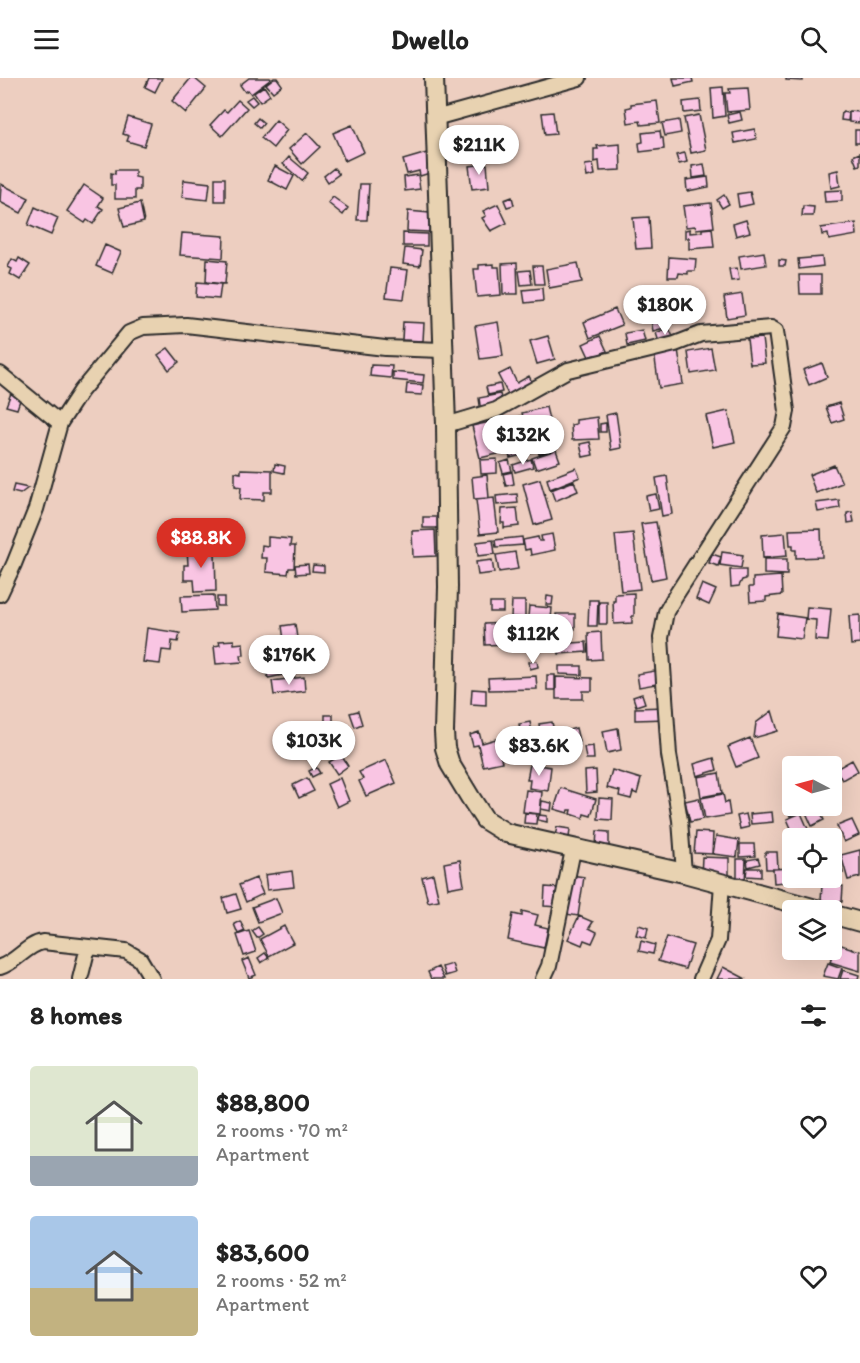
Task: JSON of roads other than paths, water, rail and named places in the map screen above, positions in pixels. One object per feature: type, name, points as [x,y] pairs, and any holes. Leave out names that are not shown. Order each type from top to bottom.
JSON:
[{"type":"street","points":[[434,78],[446,425],[448,587],[445,748],[450,764],[485,820],[506,834],[684,873],[784,900]]},
{"type":"street","points":[[435,118],[579,78]]},
{"type":"street","points":[[0,594],[36,509],[60,423],[81,392],[129,333],[143,327],[186,325],[385,348],[442,350]]},
{"type":"street","points":[[446,425],[496,410],[568,370],[675,344],[701,334],[771,328],[776,331],[787,411],[784,427],[674,598],[666,612],[661,638],[669,755],[680,820],[684,873]]},
{"type":"street","points":[[0,374],[60,423]]},
{"type":"street","points":[[543,979],[549,966],[573,850]]},
{"type":"street","points":[[701,979],[718,940],[722,883]]},
{"type":"street","points":[[842,917],[860,922]]},
{"type":"street","points":[[0,967],[16,960],[39,942],[126,951],[140,959],[152,979]]},
{"type":"street","points":[[80,979],[88,947]]}]
